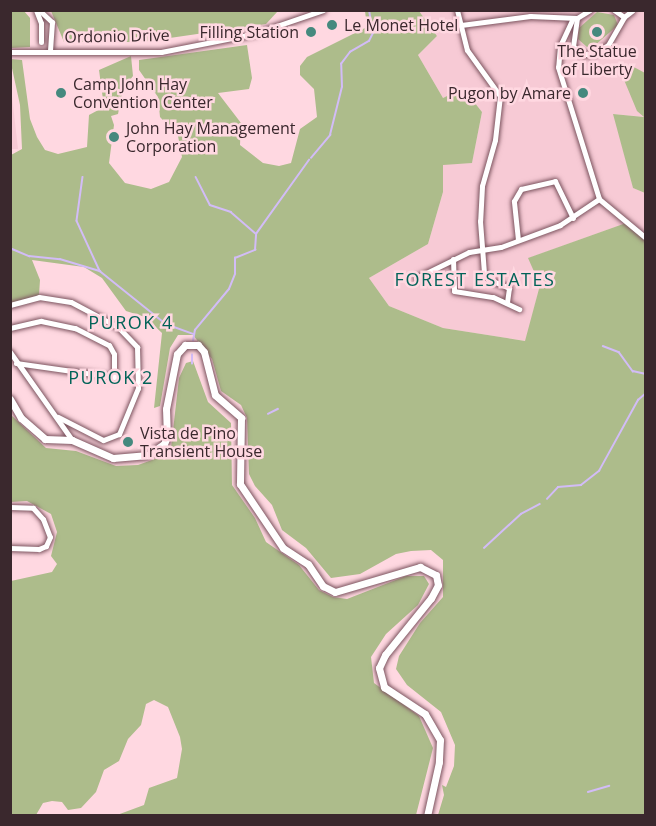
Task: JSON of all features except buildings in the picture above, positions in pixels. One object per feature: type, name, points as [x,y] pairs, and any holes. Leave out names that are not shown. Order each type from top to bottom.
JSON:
[{"type":"main road","points":[[10,399],[21,418],[40,435],[52,441],[72,440],[113,458],[148,455],[160,447],[166,437],[166,409],[174,362],[182,347],[194,344],[204,352],[218,400],[241,418],[240,484],[283,548],[308,564],[323,586],[335,592],[420,567],[436,575],[438,585],[431,598],[385,655],[380,668],[384,687],[425,714],[440,740],[439,762],[427,816]]},
{"type":"street","name":"Ordonio Drive","points":[[37,10],[41,23],[39,51]]},
{"type":"street","name":"Ordonio Drive","points":[[37,10],[52,22],[50,51]]},
{"type":"street","name":"Ordonio Drive","points":[[10,52],[161,52],[253,34],[323,10]]},
{"type":"street","points":[[457,10],[470,55],[500,96],[495,140],[482,186],[482,249],[485,276],[509,288],[507,303]]},
{"type":"street","points":[[461,25],[530,16],[575,18],[590,10]]},
{"type":"street","points":[[614,10],[624,16]]},
{"type":"street","points":[[575,18],[573,46],[586,54],[608,45],[624,16],[633,10]]},
{"type":"street","points":[[575,18],[560,46],[558,67],[599,199],[645,238]]},
{"type":"street","name":"Ordonio Drive","points":[[41,42],[50,43]]},
{"type":"street","points":[[518,240],[514,201],[521,189],[555,181],[573,218]]},
{"type":"street","points":[[416,279],[453,259],[518,240],[573,218],[599,199]]},
{"type":"street","points":[[453,259],[454,291],[507,303],[519,309]]},
{"type":"street","points":[[10,305],[39,297],[71,302],[118,327],[137,347],[138,388],[120,434],[103,440],[58,417],[46,406],[10,352]]},
{"type":"street","points":[[10,328],[47,321],[83,332],[112,348],[114,376],[16,363]]},
{"type":"street","points":[[58,417],[72,440]]},
{"type":"street","points":[[10,507],[33,508],[43,519],[50,537],[46,546],[39,549],[10,548]]},
{"type":"shaded area","points":[[419,11],[645,11],[645,117],[614,114],[633,188],[645,193],[645,238],[626,223],[529,258],[540,285],[526,341],[443,328],[389,306],[369,278],[428,244],[443,192],[443,164],[472,163],[482,112],[463,88],[443,98],[418,55],[437,36]]},
{"type":"shaded area","points":[[11,87],[18,149],[10,149]]},
{"type":"green space","points":[[11,10],[24,11],[30,18],[30,47],[11,48]]},
{"type":"green space","points":[[51,11],[278,11],[266,24],[142,42],[64,42]]},
{"type":"green space","points":[[365,11],[419,11],[437,36],[418,55],[443,98],[463,88],[482,112],[472,163],[443,165],[443,192],[428,244],[369,278],[389,306],[443,328],[525,341],[540,285],[528,258],[626,223],[645,238],[645,815],[438,815],[444,795],[442,785],[446,787],[454,766],[455,745],[441,712],[407,685],[396,669],[399,656],[420,623],[443,597],[443,560],[431,550],[411,551],[396,554],[360,574],[331,578],[306,548],[282,530],[272,505],[255,486],[249,474],[247,418],[241,405],[221,391],[212,359],[193,335],[178,335],[170,348],[160,406],[154,408],[162,333],[145,317],[126,311],[102,278],[84,267],[32,260],[40,280],[39,295],[11,303],[11,155],[22,149],[20,105],[10,59],[22,60],[30,119],[37,137],[45,150],[58,154],[87,147],[89,115],[104,107],[99,70],[131,56],[133,76],[123,89],[118,114],[111,116],[114,125],[109,163],[125,183],[151,189],[169,182],[182,157],[178,136],[160,117],[158,97],[139,70],[139,60],[247,45],[252,78],[249,89],[218,93],[241,123],[240,145],[263,163],[279,166],[291,163],[300,129],[317,117],[314,89],[300,75],[300,66],[307,57],[367,27]]},
{"type":"green space","points":[[597,12],[614,15],[618,25],[593,47],[587,47],[578,39],[579,28]]},
{"type":"green space","points":[[632,66],[645,73],[645,193],[633,188],[613,114],[644,117],[637,111],[622,75]]},
{"type":"green space","points":[[193,361],[208,402],[231,423],[232,485],[255,518],[266,542],[299,565],[319,590],[333,597],[347,599],[406,576],[424,576],[429,584],[418,605],[386,634],[371,657],[374,683],[419,716],[433,748],[416,815],[117,815],[144,805],[149,788],[177,778],[182,749],[180,737],[168,707],[154,700],[146,704],[141,725],[128,739],[119,761],[104,770],[96,792],[81,808],[68,810],[62,802],[52,801],[43,803],[36,815],[11,815],[11,581],[52,572],[57,564],[51,556],[57,532],[51,514],[27,501],[11,502],[10,414],[46,448],[76,451],[116,466],[138,465],[166,455],[171,448],[179,378],[186,363]]},
{"type":"waterway","points":[[311,158],[330,135],[342,87],[341,64],[350,52],[369,41],[373,33],[369,10]]},
{"type":"waterway","points":[[193,341],[195,330],[229,289],[235,274],[235,258],[255,250],[256,234],[309,160]]},
{"type":"waterway","points":[[83,177],[77,221],[100,271]]},
{"type":"waterway","points":[[196,177],[210,205],[231,212],[255,233]]},
{"type":"waterway","points":[[10,248],[29,256],[60,259],[100,271],[166,324],[194,334]]},
{"type":"waterway","points":[[603,346],[619,352],[633,371],[646,374]]},
{"type":"waterway","points":[[192,355],[192,364]]},
{"type":"waterway","points":[[547,499],[558,487],[581,485],[599,471],[638,400],[646,393]]},
{"type":"waterway","points":[[268,414],[278,409]]},
{"type":"waterway","points":[[484,548],[521,514],[540,504]]},
{"type":"waterway","points":[[588,792],[609,786]]},
{"type":"place","name":"Le Monet Hotel","points":[[332,25]]},
{"type":"place","name":"Filling Station","points":[[311,32]]},
{"type":"place","name":"The Statue of Liberty","points":[[597,32]]},
{"type":"place","name":"Camp John Hay Convention Center","points":[[61,93]]},
{"type":"place","name":"Pugon by Amare","points":[[583,93]]},
{"type":"place","name":"John Hay Management Corporation","points":[[114,137]]},
{"type":"place","name":"Vista de Pino Transient House","points":[[128,442]]},
{"type":"district","name":"FOREST ESTATES","points":[[475,279]]},
{"type":"district","name":"PUROK 4","points":[[131,322]]},
{"type":"district","name":"PUROK 2","points":[[111,377]]}]
